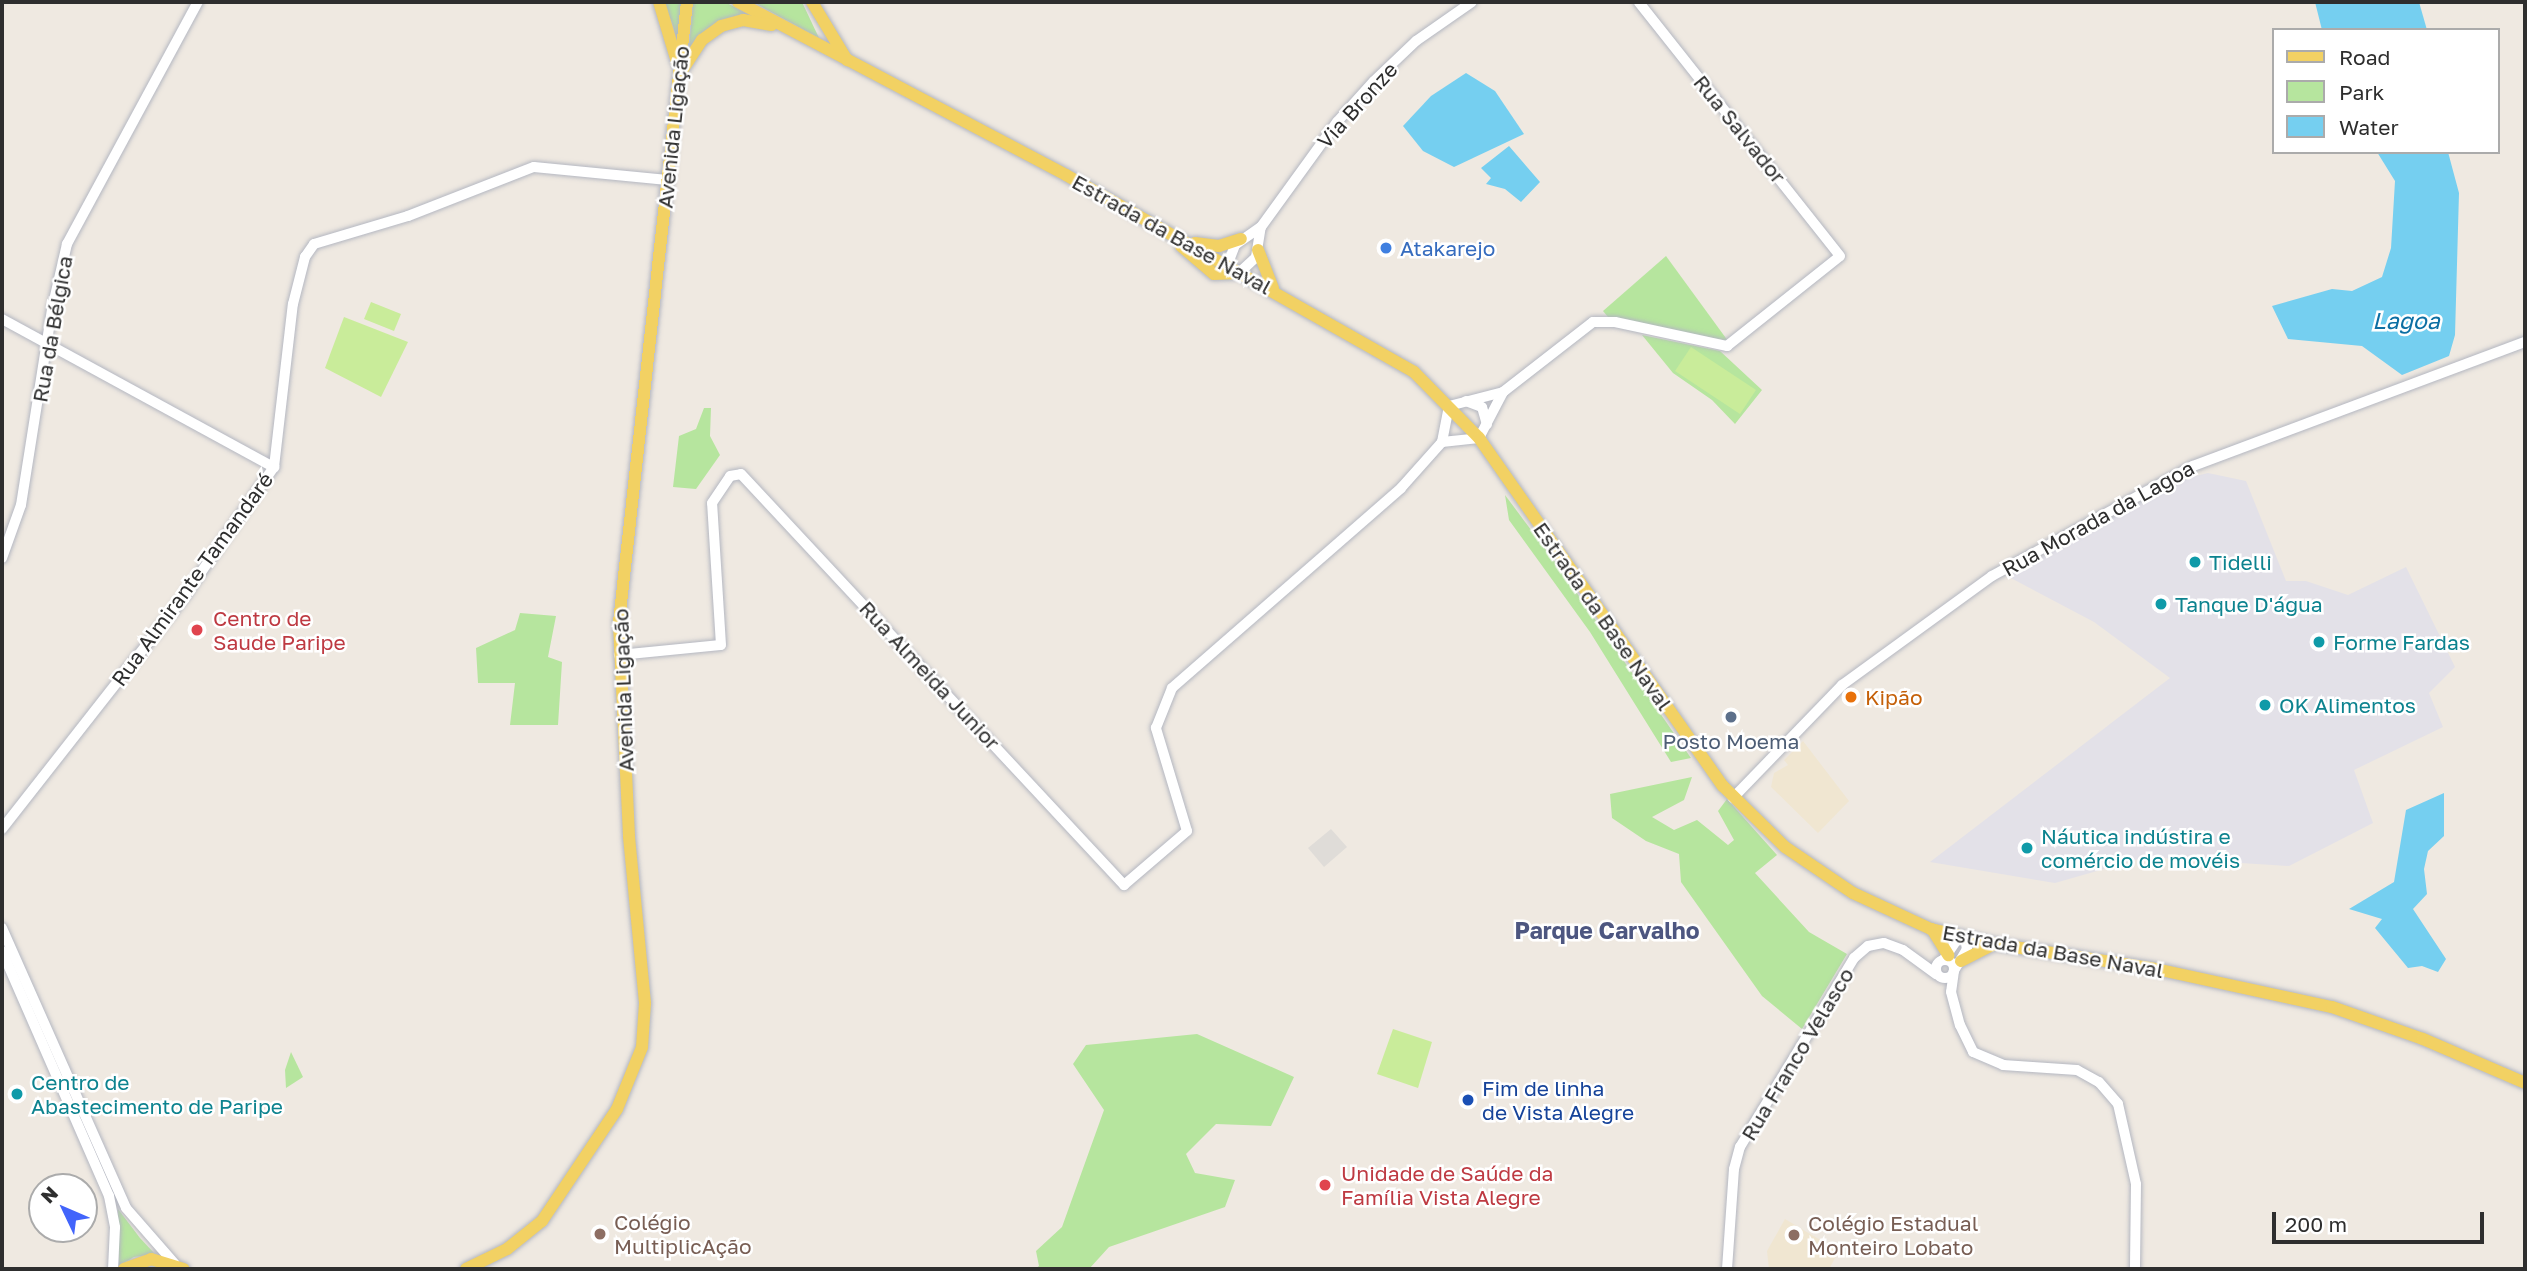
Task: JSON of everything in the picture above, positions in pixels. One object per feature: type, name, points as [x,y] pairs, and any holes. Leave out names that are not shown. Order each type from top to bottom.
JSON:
[{"type":"main road","name":"Rua da Bélgica","points":[[2,558],[21,505],[47,344],[67,244],[198,2]]},
{"type":"main road","points":[[659,2],[680,76]]},
{"type":"main road","name":"Avenida Ligação","points":[[466,1269],[508,1250],[542,1221],[617,1109],[642,1047],[645,1003],[619,655],[620,611],[687,2]]},
{"type":"main road","name":"Estrada da Base Naval","points":[[738,2],[1276,291],[1397,359],[1449,406],[1479,438],[1700,757],[1733,798],[1805,862],[1853,893],[1931,929],[1995,944],[2156,969],[2309,1001],[2423,1039],[2525,1083]]},
{"type":"main road","points":[[812,2],[847,60]]},
{"type":"main road","name":"Via Bronze","points":[[1227,265],[1241,239],[1261,226],[1337,122],[1374,81],[1416,41],[1472,2]]},
{"type":"main road","name":"Rua Salvador","points":[[1503,392],[1597,321],[1727,346],[1840,256],[1639,2]]},
{"type":"main road","points":[[680,76],[694,48],[721,26],[743,20],[789,30]]},
{"type":"main road","name":"Rua Almirante Tamandaré","points":[[2,829],[193,584],[274,467],[293,304],[302,265],[314,244],[408,216],[534,167],[667,180]]},
{"type":"main road","name":"Via Bronze","points":[[1258,250],[1261,226]]},
{"type":"main road","points":[[1165,232],[1211,246],[1241,239]]},
{"type":"main road","points":[[1165,232],[1214,274],[1239,273],[1252,264],[1258,250]]},
{"type":"main road","points":[[1258,250],[1265,276],[1276,291]]},
{"type":"main road","points":[[2,319],[274,467]]},
{"type":"main road","name":"Rua Morada da Lagoa","points":[[1733,798],[1842,685],[1992,576],[2193,466],[2525,342]]},
{"type":"main road","points":[[1503,392],[1479,438],[1442,442],[1449,425],[1449,406],[1503,392]]},
{"type":"main road","points":[[1463,401],[1482,407],[1487,425]]},
{"type":"main road","name":"Rua Almeida Junior","points":[[619,655],[720,645],[712,511],[715,496],[732,475],[741,474],[1124,885],[1187,831],[1156,728],[1177,683],[1394,496],[1442,442]]},
{"type":"main road","points":[[1761,825],[1786,837]]},
{"type":"main road","points":[[2,928],[126,1208],[179,1267]]},
{"type":"main road","points":[[1931,929],[1963,1035],[1979,1057],[2003,1065],[2077,1070],[2112,1094],[2118,1104],[2136,1184],[2135,1269]]},
{"type":"main road","points":[[1941,966],[1962,936]]},
{"type":"main road","points":[[1951,992],[1957,966],[1967,949],[1962,936]]},
{"type":"main road","name":"Rua Franco Velasco","points":[[1727,1269],[1734,1169],[1740,1147],[1854,958],[1868,946],[1884,943],[1923,962],[1941,966],[1947,978],[1957,966]]},
{"type":"main road","points":[[1957,966],[1995,944]]},
{"type":"main road","points":[[2,951],[109,1196],[116,1227],[113,1269]]},
{"type":"main road","points":[[1941,966],[1950,961],[1957,966]]},
{"type":"main road","points":[[124,1269],[151,1259],[179,1267]]},
{"type":"shaded area","points":[[2208,473],[2246,481],[2286,581],[2306,581],[2348,595],[2406,567],[2455,667],[2429,693],[2443,727],[2354,770],[2373,823],[2289,866],[2146,857],[2055,883],[1930,862],[2170,678],[2094,622],[2007,576],[2179,480]]},
{"type":"shaded area","points":[[1803,741],[1849,801],[1818,833],[1771,787],[1774,773],[1788,765],[1784,760]]},
{"type":"shaded area","points":[[1331,829],[1347,847],[1324,867],[1308,848]]},
{"type":"shaded area","name":"Colégio Estadual Monteiro Lobato","points":[[1785,1219],[1839,1251],[1829,1269],[1769,1269],[1767,1251]]},
{"type":"green space","points":[[664,2],[682,2],[677,40],[673,26]]},
{"type":"green space","points":[[693,2],[725,2],[756,18],[748,17],[689,49]]},
{"type":"green space","points":[[753,2],[802,2],[819,38]]},
{"type":"green space","points":[[1666,256],[1728,341],[1608,317],[1603,311]]},
{"type":"green space","points":[[371,302],[401,314],[394,331],[364,319]]},
{"type":"green space","points":[[344,317],[408,342],[381,397],[325,368]]},
{"type":"green space","points":[[1642,335],[1720,351],[1762,390],[1735,424],[1712,400],[1673,373]]},
{"type":"green space","points":[[1691,347],[1756,390],[1740,414],[1675,371]]},
{"type":"green space","points":[[704,408],[711,408],[710,436],[720,455],[696,489],[673,487],[679,436],[696,429]]},
{"type":"green space","points":[[1505,495],[1561,570],[1691,758],[1671,762],[1590,632],[1509,520]]},
{"type":"green space","points":[[520,613],[556,616],[548,657],[562,662],[558,725],[510,725],[515,683],[478,683],[476,648],[515,630]]},
{"type":"green space","points":[[1692,777],[1684,800],[1652,817],[1674,830],[1697,820],[1728,845],[1734,840],[1718,811],[1727,799],[1777,855],[1755,873],[1809,932],[1847,954],[1802,1029],[1762,996],[1681,882],[1679,854],[1646,841],[1612,818],[1610,794]]},
{"type":"green space","points":[[1393,1029],[1432,1042],[1418,1088],[1377,1074]]},
{"type":"green space","points":[[1197,1034],[1294,1077],[1271,1126],[1216,1124],[1186,1154],[1195,1173],[1235,1180],[1225,1207],[1109,1247],[1089,1269],[1035,1269],[1039,1266],[1036,1251],[1062,1227],[1104,1110],[1073,1064],[1086,1045]]},
{"type":"green space","points":[[291,1052],[303,1077],[286,1088],[285,1070]]},
{"type":"green space","points":[[118,1209],[155,1254],[134,1257],[119,1266]]},
{"type":"water","points":[[2315,2],[2419,2],[2426,28],[2322,28]]},
{"type":"water","points":[[1466,73],[1495,91],[1524,134],[1454,167],[1423,151],[1403,126],[1431,96]]},
{"type":"water","points":[[1509,146],[1540,182],[1521,202],[1505,189],[1486,184],[1491,178],[1481,168]]},
{"type":"water","name":"Lagoa","points":[[2378,154],[2449,154],[2459,193],[2455,335],[2449,356],[2402,375],[2362,346],[2288,339],[2272,306],[2332,289],[2352,291],[2382,277],[2391,248],[2395,181]]},
{"type":"water","points":[[2444,793],[2444,836],[2428,851],[2424,869],[2427,894],[2413,909],[2446,959],[2438,972],[2422,966],[2408,968],[2375,928],[2382,919],[2349,909],[2394,882],[2406,810]]},
{"type":"place","name":"Atakarejo","points":[[1386,248]]},
{"type":"place","name":"Tidelli","points":[[2195,562]]},
{"type":"place","name":"Tanque D'água","points":[[2161,604]]},
{"type":"place","name":"Centro de Saude Paripe","points":[[197,630]]},
{"type":"place","name":"Forme Fardas","points":[[2319,642]]},
{"type":"place","name":"Kipão","points":[[1851,697]]},
{"type":"place","name":"OK Alimentos","points":[[2265,705]]},
{"type":"place","name":"Posto Moema","points":[[1731,717]]},
{"type":"place","name":"Náutica indústira e comércio de movéis","points":[[2027,848]]},
{"type":"place","name":"Centro de Abastecimento de Paripe","points":[[17,1094]]},
{"type":"place","name":"Fim de linha de Vista Alegre","points":[[1468,1100]]},
{"type":"place","name":"Unidade de Saúde da Família Vista Alegre","points":[[1325,1185]]},
{"type":"place","name":"Colégio MultiplicAção","points":[[600,1234]]},
{"type":"place","name":"Colégio Estadual Monteiro Lobato","points":[[1794,1235]]},
{"type":"district","name":"Parque Carvalho","points":[[1607,930]]}]
